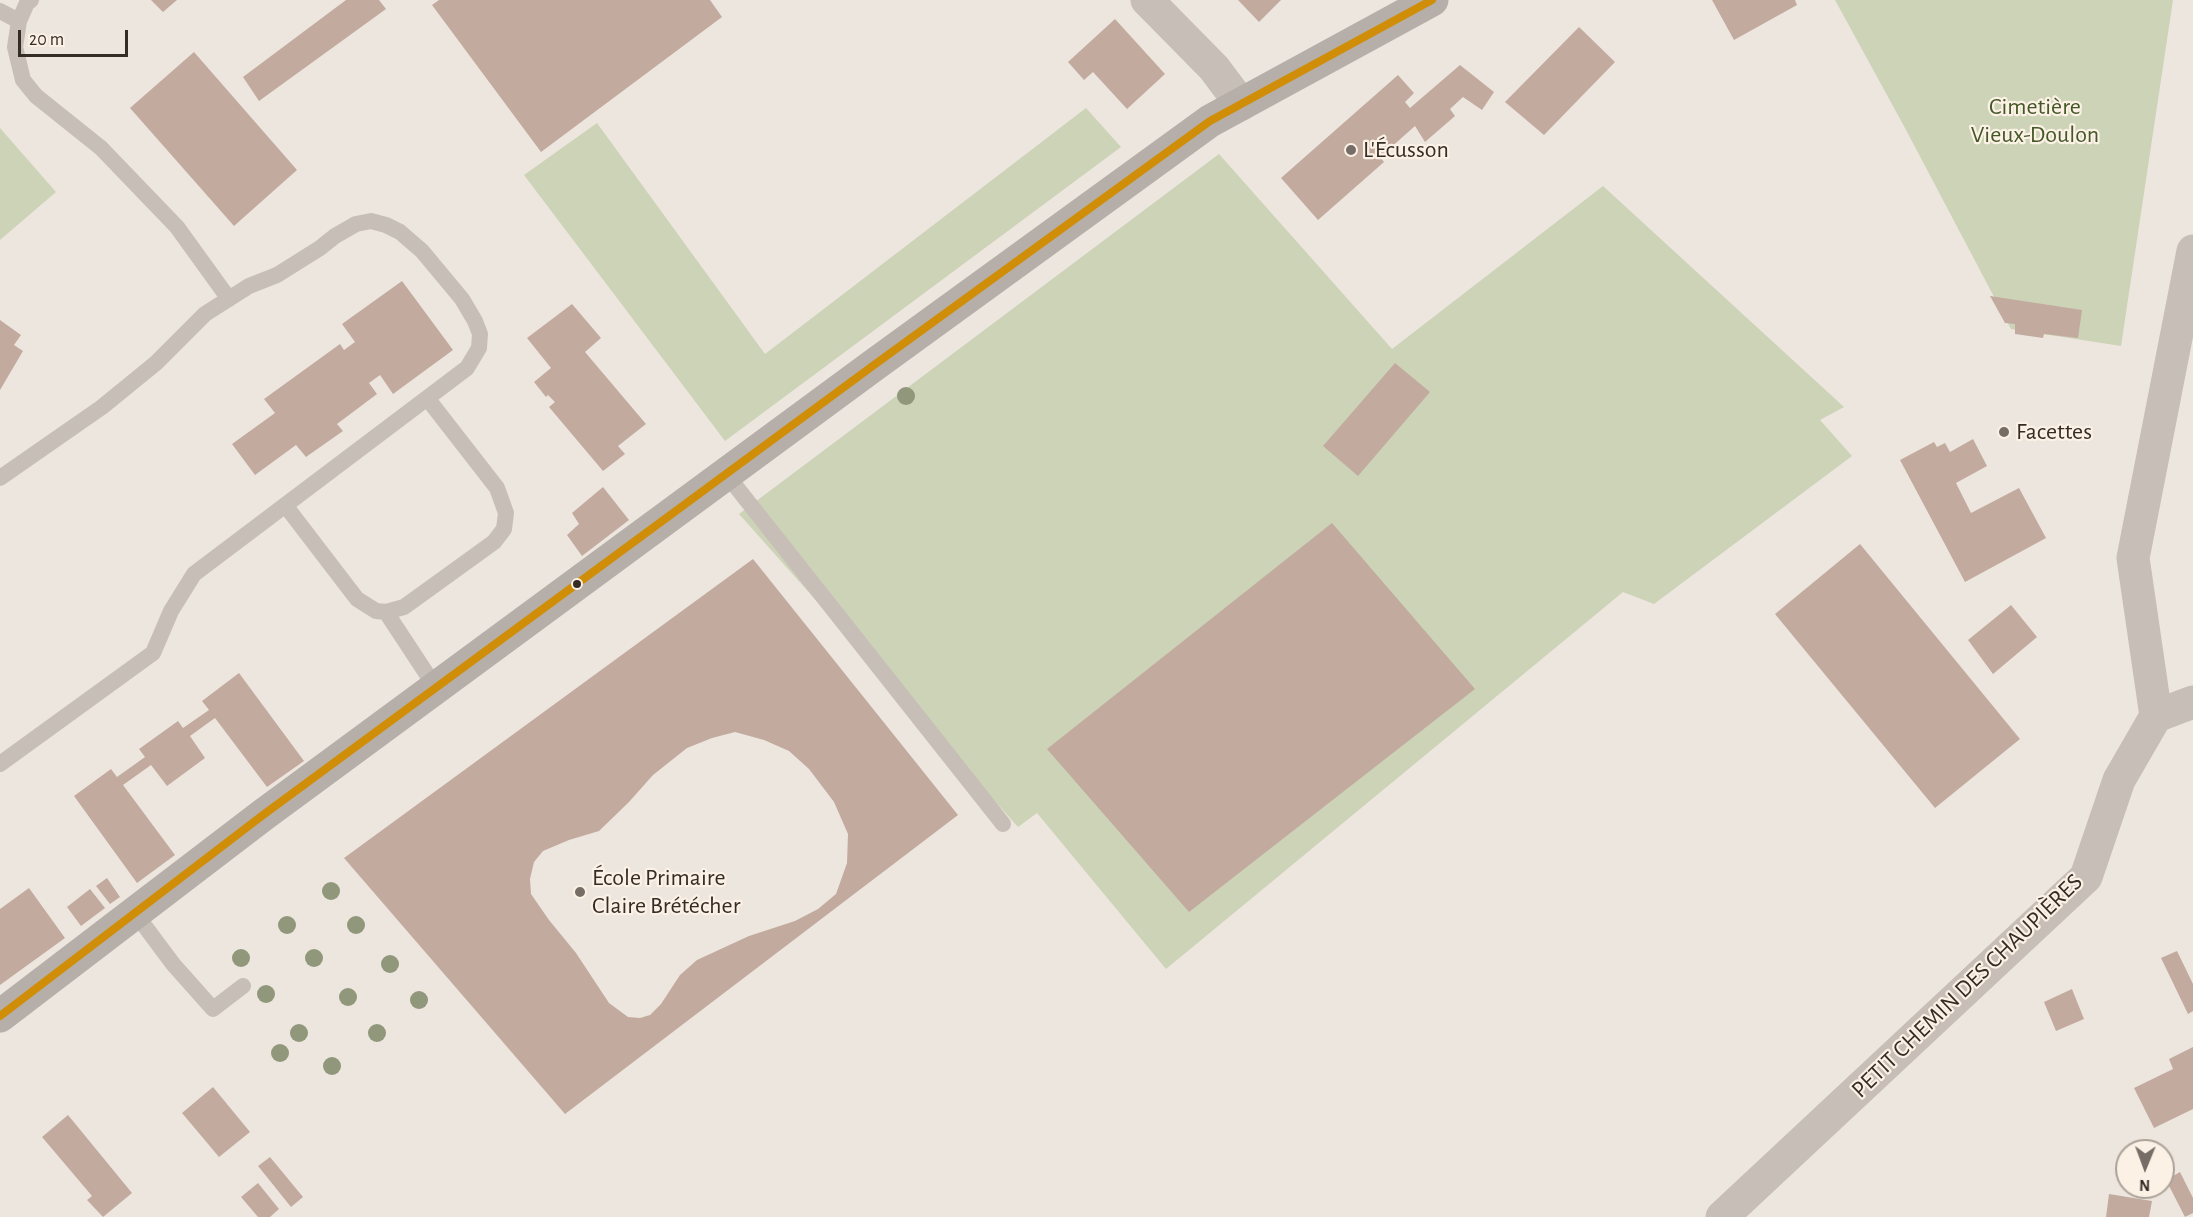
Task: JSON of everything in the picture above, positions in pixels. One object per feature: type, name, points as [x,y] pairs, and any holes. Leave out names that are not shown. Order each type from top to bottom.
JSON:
[{"type":"street","points":[[1147,0],[1214,68],[1241,104]]},
{"type":"street","points":[[0,1016],[436,688],[1191,135],[1241,104],[1432,0]]},
{"type":"street","points":[[2193,251],[2133,558],[2156,716],[2193,702]]},
{"type":"street","name":"PETIT CHEMIN DES CHAUPIÈRES","points":[[1722,1217],[2086,877],[2119,780],[2156,716]]},
{"type":"lane","points":[[31,0],[27,3],[19,21],[15,47],[23,80],[36,96],[101,148],[177,227],[229,299]]},
{"type":"lane","points":[[0,11],[19,21]]},
{"type":"lane","points":[[0,477],[102,407],[156,363],[205,314],[249,286],[277,275],[356,224],[371,221],[386,225],[400,232],[423,251],[462,300],[480,334],[479,348],[467,368],[194,574],[171,611],[153,653],[0,764]]},
{"type":"lane","points":[[285,505],[357,599],[376,610],[386,612],[404,607],[494,542],[504,528],[506,513],[497,488],[427,398]]},
{"type":"lane","points":[[726,474],[1003,824]]},
{"type":"lane","points":[[386,612],[436,688]]},
{"type":"lane","points":[[135,913],[166,956],[213,1009],[243,986]]},
{"type":"green space","name":"Cimetière Vieux-Doulon","points":[[1835,0],[2173,0],[2121,346],[2011,329]]},
{"type":"green space","points":[[1086,108],[1121,147],[725,441],[524,175],[597,123],[765,354]]},
{"type":"green space","points":[[0,128],[56,192],[0,240]]},
{"type":"green space","points":[[1219,154],[1392,349],[1603,186],[1844,407],[1820,420],[1852,456],[1654,604],[1623,592],[1166,969],[1037,813],[1018,827],[739,514]]},
{"type":"building","points":[[151,0],[177,0],[163,12]]},
{"type":"building","points":[[346,0],[379,0],[386,9],[259,101],[243,77]]},
{"type":"building","points":[[439,0],[710,0],[722,17],[541,152],[432,5]]},
{"type":"building","points":[[1238,0],[1281,0],[1259,22]]},
{"type":"building","points":[[1712,0],[1795,0],[1797,5],[1734,40]]},
{"type":"building","points":[[1115,19],[1165,74],[1127,109],[1093,72],[1084,80],[1068,62]]},
{"type":"building","points":[[1579,27],[1615,62],[1544,135],[1505,102]]},
{"type":"building","points":[[194,52],[297,170],[234,226],[130,108]]},
{"type":"building","name":"L'Écusson","points":[[1460,65],[1494,92],[1482,110],[1463,97],[1450,109],[1455,116],[1425,142],[1415,126],[1380,157],[1384,162],[1318,220],[1281,178],[1398,75],[1414,93],[1405,102],[1410,108]]},
{"type":"building","points":[[402,281],[453,350],[393,394],[380,375],[369,383],[377,394],[337,424],[343,431],[306,457],[296,445],[255,475],[232,444],[275,413],[264,399],[340,344],[344,350],[355,342],[342,324]]},
{"type":"building","points":[[1990,296],[2082,310],[2078,338],[2044,334],[2043,338],[2015,334],[2015,324],[2005,323]]},
{"type":"building","points":[[572,304],[601,338],[585,352],[646,424],[618,446],[625,454],[603,471],[549,407],[555,402],[548,395],[546,397],[534,382],[551,368],[527,338]]},
{"type":"building","points":[[0,320],[21,335],[14,345],[23,351],[0,390]]},
{"type":"building","points":[[1395,363],[1430,392],[1358,476],[1323,446]]},
{"type":"building","points":[[1973,439],[1987,466],[1956,483],[1971,513],[2019,488],[2046,538],[1965,582],[1900,460],[1934,442],[1937,447],[1945,443],[1950,452]]},
{"type":"building","points":[[603,487],[629,520],[582,556],[567,535],[579,524],[572,513]]},
{"type":"building","points":[[1332,523],[1475,689],[1189,912],[1047,749]]},
{"type":"building","points":[[1860,544],[2020,739],[1935,808],[1775,614]]},
{"type":"building","points":[[753,559],[958,815],[565,1114],[344,858]],"holes":[[[735,732],[764,740],[789,751],[809,769],[834,802],[848,834],[847,863],[836,894],[818,909],[795,921],[749,936],[697,960],[680,975],[661,1004],[650,1015],[640,1018],[628,1017],[609,1003],[576,953],[531,894],[530,879],[534,862],[543,851],[599,831],[653,775],[687,748]]]},
{"type":"building","points":[[2011,605],[2037,637],[1993,674],[1968,640]]},
{"type":"building","points":[[239,673],[304,761],[267,787],[215,718],[190,736],[205,758],[167,786],[151,765],[123,785],[175,855],[137,883],[74,796],[111,769],[117,777],[145,757],[139,749],[178,721],[183,728],[209,710],[202,701]]},
{"type":"building","points":[[107,878],[120,897],[110,904],[96,886]]},
{"type":"building","points":[[29,888],[65,938],[0,985],[0,909]]},
{"type":"building","points":[[90,889],[105,908],[81,926],[67,907]]},
{"type":"building","points":[[2177,951],[2193,984],[2193,1011],[2188,1014],[2161,958]]},
{"type":"building","points":[[2072,989],[2084,1019],[2056,1031],[2044,1002]]},
{"type":"building","points":[[2193,1047],[2193,1109],[2154,1128],[2134,1088],[2173,1069],[2169,1059]]},
{"type":"building","points":[[213,1087],[250,1132],[219,1157],[182,1113]]},
{"type":"building","points":[[68,1115],[132,1193],[103,1217],[87,1200],[92,1196],[42,1137]]},
{"type":"building","points":[[270,1157],[303,1197],[291,1207],[258,1166]]},
{"type":"building","points":[[2180,1172],[2193,1198],[2193,1213],[2185,1217],[2175,1198],[2175,1175]]},
{"type":"building","points":[[258,1183],[279,1209],[270,1217],[258,1217],[241,1197]]},
{"type":"building","points":[[2109,1194],[2115,1195],[2115,1199],[2152,1201],[2149,1217],[2106,1217]]},
{"type":"transit line","points":[[0,1016],[263,815],[874,365],[1210,121],[1432,0]]},
{"type":"place","name":"L'Écusson","points":[[1351,150]]},
{"type":"place","name":"Facettes","points":[[2004,432]]},
{"type":"place","name":"École Primaire Claire Brétécher","points":[[580,892]]}]
